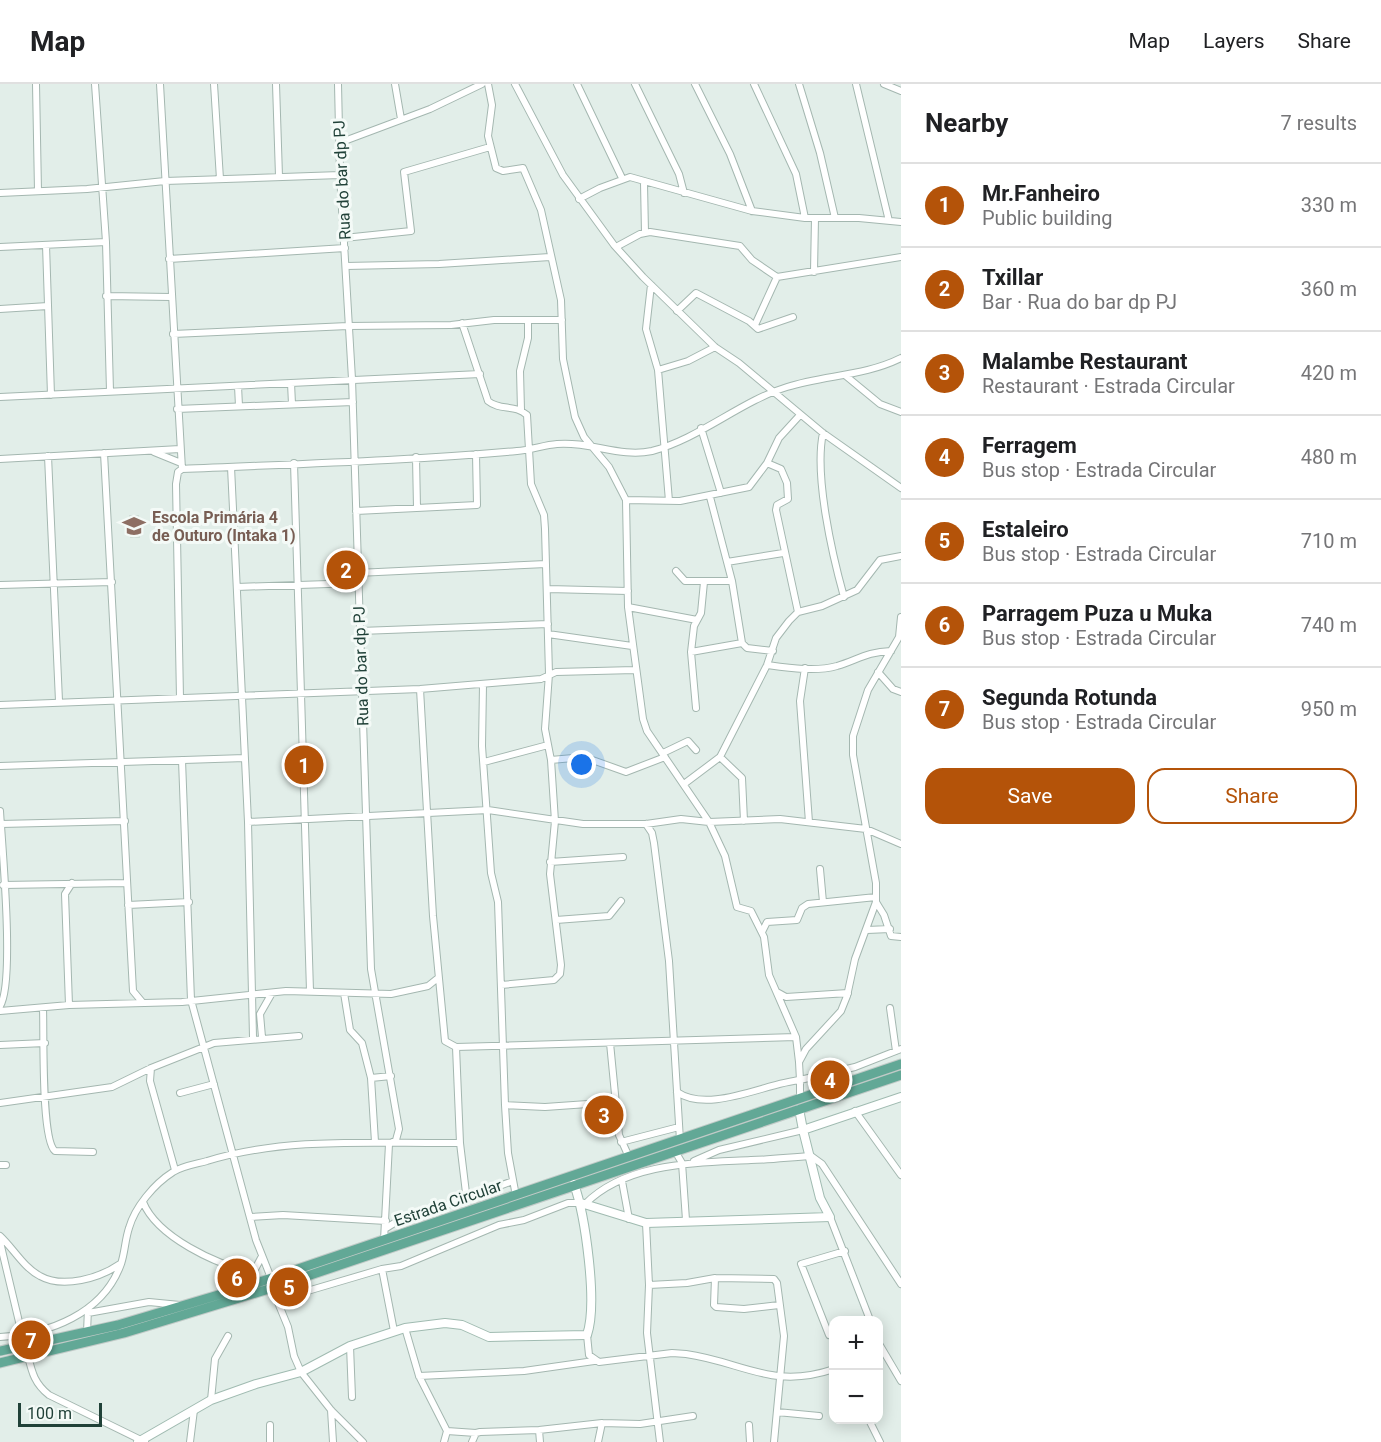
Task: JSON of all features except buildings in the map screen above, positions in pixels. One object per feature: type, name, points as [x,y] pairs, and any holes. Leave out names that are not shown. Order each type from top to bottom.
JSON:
[{"type":"main road","name":"Estrada Circular","points":[[0,1363],[87,1332],[245,1287],[271,1283],[384,1240],[901,1064]]},
{"type":"main road","name":"Estrada Circular","points":[[0,1351],[26,1352],[123,1333],[901,1075]]},
{"type":"street","points":[[36,84],[38,191]]},
{"type":"street","points":[[95,84],[106,242],[110,392]]},
{"type":"street","points":[[160,84],[181,466],[176,484],[180,698]]},
{"type":"street","points":[[214,84],[220,179]]},
{"type":"street","points":[[276,84],[279,176]]},
{"type":"street","name":"Rua do bar dp PJ","points":[[338,84],[340,176],[353,402],[364,778],[368,816],[371,969],[399,1129],[396,1140],[389,1144],[384,1240]]},
{"type":"street","points":[[395,84],[401,119]]},
{"type":"street","points":[[339,143],[401,119],[479,84]]},
{"type":"street","points":[[488,84],[492,105],[488,136],[499,171],[523,168],[541,210],[561,300],[568,387],[575,417],[591,446],[609,467],[626,500],[628,607],[635,670],[645,725],[709,822],[725,856],[737,907],[751,911],[762,933],[769,975],[796,1037],[800,1099]]},
{"type":"street","points":[[515,84],[563,175],[579,199],[616,247],[651,285],[715,347],[739,363],[823,433],[901,488]]},
{"type":"street","points":[[577,84],[622,178]]},
{"type":"street","points":[[635,84],[679,174],[684,193]]},
{"type":"street","points":[[695,84],[730,154],[752,211]]},
{"type":"street","points":[[754,84],[796,174],[805,218]]},
{"type":"street","points":[[799,84],[820,153],[835,218]]},
{"type":"street","points":[[856,84],[889,221]]},
{"type":"street","points":[[884,84],[901,91]]},
{"type":"street","points":[[344,238],[411,231],[404,172],[490,147]]},
{"type":"street","points":[[0,193],[165,181],[340,176]]},
{"type":"street","points":[[579,199],[622,178],[634,178],[644,183],[752,211],[805,218],[901,222]]},
{"type":"street","points":[[644,183],[645,233]]},
{"type":"street","points":[[814,272],[815,218]]},
{"type":"street","points":[[616,247],[645,233],[671,234],[740,246],[752,260],[777,277],[901,257]]},
{"type":"street","points":[[0,247],[106,242]]},
{"type":"street","points":[[46,245],[51,395]]},
{"type":"street","points":[[170,259],[345,248]]},
{"type":"street","points":[[346,266],[439,264],[550,257]]},
{"type":"street","points":[[755,325],[777,277]]},
{"type":"street","points":[[651,285],[646,329],[658,370],[662,447],[669,501]]},
{"type":"street","points":[[677,311],[696,293],[700,293],[755,325],[758,329],[793,317]]},
{"type":"street","points":[[106,296],[171,297]]},
{"type":"street","points":[[0,309],[48,306]]},
{"type":"street","points":[[518,409],[520,371],[528,338],[528,320]]},
{"type":"street","points":[[173,334],[562,320]]},
{"type":"street","points":[[462,323],[488,400],[495,406],[518,409],[526,415],[527,450],[533,491],[544,515],[549,674],[545,729],[551,760],[555,821],[550,862],[561,965],[558,977],[547,982],[501,985]]},
{"type":"street","points":[[658,370],[688,361],[715,347]]},
{"type":"street","points":[[150,450],[181,466],[231,467],[476,454],[527,450],[556,444],[591,446],[632,454],[662,447],[772,392],[878,368],[901,358]]},
{"type":"street","points":[[0,398],[175,387],[480,374]]},
{"type":"street","points":[[846,376],[880,404],[901,412]]},
{"type":"street","points":[[291,383],[292,404]]},
{"type":"street","points":[[238,386],[239,406]]},
{"type":"street","points":[[177,409],[353,402]]},
{"type":"street","points":[[626,500],[669,501],[710,496],[749,486],[767,463],[774,445],[800,415]]},
{"type":"street","points":[[701,428],[721,493]]},
{"type":"street","points":[[823,433],[822,484],[836,568],[844,597]]},
{"type":"street","points":[[0,459],[180,449]]},
{"type":"street","points":[[104,453],[133,991],[143,1003]]},
{"type":"street","points":[[356,511],[477,505],[476,454]]},
{"type":"street","points":[[48,456],[59,701]]},
{"type":"street","points":[[416,457],[417,508]]},
{"type":"street","points":[[294,463],[310,992]]},
{"type":"street","points":[[767,463],[781,469],[787,483],[788,499],[777,505],[776,510],[783,553],[798,612]]},
{"type":"street","points":[[231,467],[240,695],[248,822],[253,1037]]},
{"type":"street","points":[[710,496],[728,562],[742,643],[747,648],[773,651]]},
{"type":"street","points":[[728,562],[783,553]]},
{"type":"street","points":[[684,784],[720,757],[767,665],[776,638],[798,612],[844,597],[862,585],[880,560],[901,556]]},
{"type":"street","points":[[357,573],[546,564]]},
{"type":"street","points":[[676,571],[685,581],[732,581]]},
{"type":"street","points":[[0,585],[112,582]]},
{"type":"street","points":[[696,708],[691,652],[693,626],[701,613],[704,582]]},
{"type":"street","points":[[237,586],[358,584]]},
{"type":"street","points":[[548,589],[628,591]]},
{"type":"street","points":[[628,607],[697,620]]},
{"type":"street","points":[[901,617],[901,632],[862,705],[852,745],[876,899],[891,936],[901,937]]},
{"type":"street","points":[[360,631],[548,624]]},
{"type":"street","points":[[548,634],[632,646]]},
{"type":"street","points":[[691,652],[742,643]]},
{"type":"street","points":[[767,665],[805,668],[835,666],[860,655],[891,651]]},
{"type":"street","points":[[805,668],[800,701],[809,822]]},
{"type":"street","points":[[0,705],[420,689],[541,680],[549,674],[635,670]]},
{"type":"street","points":[[878,672],[893,689],[901,692]]},
{"type":"street","points":[[483,685],[484,762],[491,873],[498,902],[508,1153],[516,1196]]},
{"type":"street","points":[[420,689],[438,978],[445,1041],[456,1047],[796,1037]]},
{"type":"street","points":[[551,760],[584,757],[626,772],[688,741],[696,750]]},
{"type":"street","points":[[484,762],[548,745]]},
{"type":"street","points":[[720,757],[742,778],[744,821]]},
{"type":"street","points":[[0,766],[122,760],[245,758]]},
{"type":"street","points":[[182,760],[191,1000],[203,1047],[261,1258],[288,1327],[294,1356],[301,1372],[331,1410],[363,1442]]},
{"type":"street","points":[[691,819],[697,807]]},
{"type":"street","points":[[248,822],[429,811],[488,810],[555,821],[646,824],[691,819],[709,822],[809,822],[866,829],[901,843]]},
{"type":"street","points":[[0,811],[5,998],[0,1006]]},
{"type":"street","points":[[852,826],[865,818]]},
{"type":"street","points":[[1,824],[125,821]]},
{"type":"street","points":[[652,833],[657,822]]},
{"type":"street","points":[[646,824],[652,833],[669,962],[680,1141]]},
{"type":"street","points":[[550,862],[623,857]]},
{"type":"street","points":[[820,869],[823,902]]},
{"type":"street","points":[[56,883],[65,894]]},
{"type":"street","points":[[69,1005],[65,894],[72,883]]},
{"type":"street","points":[[3,885],[127,883]]},
{"type":"street","points":[[757,922],[797,920],[804,906],[823,902],[876,899]]},
{"type":"street","points":[[799,1062],[806,1049],[841,1011],[848,993],[855,959],[876,899]]},
{"type":"street","points":[[556,920],[604,917],[613,912],[621,901]]},
{"type":"street","points":[[128,905],[189,902]]},
{"type":"street","points":[[762,933],[767,922]]},
{"type":"street","points":[[867,930],[890,929]]},
{"type":"street","points":[[0,1011],[69,1005],[220,999],[252,993],[377,994],[406,992],[428,986],[438,978]]},
{"type":"street","points":[[428,986],[439,989]]},
{"type":"street","points":[[124,1004],[133,991]]},
{"type":"street","points":[[776,992],[786,997],[848,993]]},
{"type":"street","points":[[262,1037],[260,1014],[272,993]]},
{"type":"street","points":[[344,993],[350,1030],[362,1043],[371,1078],[375,1142]]},
{"type":"street","points":[[5,998],[16,1010]]},
{"type":"street","points":[[43,1008],[46,1130],[52,1149],[68,1153],[93,1152]]},
{"type":"street","points":[[677,1092],[687,1099],[746,1095],[787,1081],[855,1067],[898,1050],[890,1008]]},
{"type":"street","points":[[0,1103],[112,1087],[203,1047],[253,1037],[299,1035]]},
{"type":"street","points":[[0,1045],[45,1043]]},
{"type":"street","points":[[610,1043],[621,1142],[629,1157]]},
{"type":"street","points":[[456,1047],[460,1143],[467,1196]]},
{"type":"street","points":[[151,1068],[150,1081],[175,1170]]},
{"type":"street","points":[[138,1075],[150,1081]]},
{"type":"street","points":[[371,1078],[391,1076]]},
{"type":"street","points":[[180,1093],[214,1084]]},
{"type":"street","points":[[691,1163],[719,1150],[802,1130],[901,1097]]},
{"type":"street","points":[[678,1109],[687,1099]]},
{"type":"street","points":[[505,1105],[545,1107],[616,1102]]},
{"type":"street","points":[[798,1109],[820,1198],[844,1251],[868,1316]]},
{"type":"street","points":[[855,1111],[901,1175]]},
{"type":"street","points":[[621,1142],[679,1127]]},
{"type":"street","points":[[87,1332],[88,1311],[112,1282],[121,1263],[129,1227],[143,1202],[160,1182],[175,1170],[232,1153],[304,1145],[375,1142],[389,1144],[460,1143]]},
{"type":"street","points":[[675,1151],[682,1163],[686,1220]]},
{"type":"street","points":[[583,1204],[603,1190],[622,1181],[682,1163],[811,1156],[822,1164],[901,1284]]},
{"type":"street","points":[[385,1229],[410,1213],[434,1210],[513,1181]]},
{"type":"street","points":[[622,1181],[629,1220]]},
{"type":"street","points":[[573,1184],[583,1204],[589,1278],[590,1316],[587,1335],[589,1355],[594,1361]]},
{"type":"street","points":[[143,1202],[147,1211],[175,1239],[232,1268],[252,1272]]},
{"type":"street","points":[[277,1300],[419,1260],[427,1254],[499,1225],[524,1220],[568,1203],[583,1204],[629,1220],[646,1223],[830,1217]]},
{"type":"street","points":[[250,1217],[299,1215],[386,1221]]},
{"type":"street","points":[[646,1223],[649,1285],[647,1333],[660,1442]]},
{"type":"street","points":[[0,1236],[39,1276],[53,1280],[71,1281],[91,1277],[110,1271],[121,1263]]},
{"type":"street","points":[[0,1242],[32,1376],[39,1387],[49,1395],[142,1441],[211,1400],[256,1384],[301,1372],[350,1346],[405,1328],[445,1323],[462,1324],[489,1337],[587,1335]]},
{"type":"street","points":[[829,1335],[801,1264],[844,1251]]},
{"type":"street","points":[[245,1287],[261,1258]]},
{"type":"street","points":[[382,1269],[394,1331]]},
{"type":"street","points":[[894,1273],[901,1269]]},
{"type":"street","points":[[649,1285],[687,1283],[716,1278],[774,1280],[777,1283],[784,1336],[774,1442]]},
{"type":"street","points":[[716,1278],[714,1305],[716,1307],[744,1309],[780,1305]]},
{"type":"street","points":[[0,1337],[63,1324],[88,1311],[149,1302],[184,1305]]},
{"type":"street","points":[[405,1328],[419,1376],[447,1431],[444,1442]]},
{"type":"street","points":[[211,1400],[215,1359],[228,1336]]},
{"type":"street","points":[[350,1346],[352,1397]]},
{"type":"street","points":[[883,1349],[901,1380]]},
{"type":"street","points":[[419,1376],[524,1371],[672,1353],[698,1356],[780,1378],[830,1370]]},
{"type":"street","points":[[190,1442],[194,1409]]},
{"type":"street","points":[[331,1410],[333,1442]]},
{"type":"street","points":[[777,1412],[819,1416]]},
{"type":"street","points":[[447,1431],[476,1433],[539,1430],[586,1423],[640,1425],[658,1420],[693,1416]]},
{"type":"street","points":[[586,1423],[593,1429],[598,1442]]},
{"type":"street","points":[[598,1442],[602,1423]]},
{"type":"street","points":[[872,1424],[880,1442]]},
{"type":"street","points":[[270,1425],[270,1442]]},
{"type":"street","points":[[749,1425],[750,1442]]},
{"type":"street","points":[[539,1430],[540,1442]]},
{"type":"street","points":[[472,1442],[476,1433]]},
{"type":"shaded area","name":"Escola Primária 4 de Outuro (Intaka 1)","points":[[129,515],[139,515],[140,538],[130,538]]},
{"type":"place","name":"Escola Primária 4 de Outuro (Intaka 1)","points":[[134,526]]},
{"type":"place","name":"Txillar","points":[[346,570]]},
{"type":"place","name":"Mr.Fanheiro","points":[[304,765]]},
{"type":"place","name":"Ferragem","points":[[830,1080]]},
{"type":"place","name":"Malambe Restaurant","points":[[604,1115]]},
{"type":"place","name":"Parragem Puza u Muka","points":[[237,1278]]},
{"type":"place","name":"Estaleiro","points":[[289,1287]]},
{"type":"place","name":"Segunda Rotunda","points":[[31,1340]]}]
